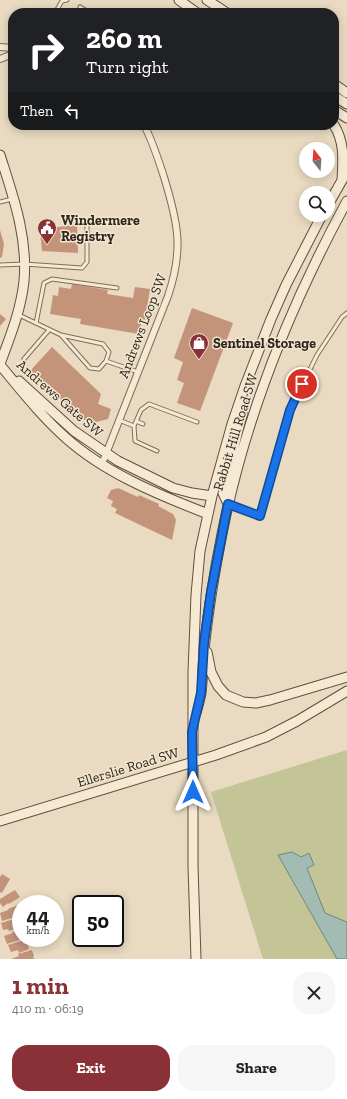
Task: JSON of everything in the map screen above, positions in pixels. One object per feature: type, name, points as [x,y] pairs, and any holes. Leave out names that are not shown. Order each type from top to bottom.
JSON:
[{"type":"main road","points":[[179,0],[190,8]]},
{"type":"main road","points":[[208,0],[220,8]]},
{"type":"main road","points":[[337,130],[341,138],[343,162],[342,180]]},
{"type":"main road","points":[[0,155],[20,221],[24,244],[24,281],[18,314],[0,364]]},
{"type":"main road","points":[[335,192],[347,171]]},
{"type":"main road","name":"Rabbit Hill Road SW","points":[[192,732],[201,693],[204,643],[211,592],[228,504],[246,439],[261,390],[294,306],[347,201]]},
{"type":"main road","name":"Rabbit Hill Road SW","points":[[196,959],[192,732],[197,573],[200,551],[212,496],[232,424],[243,393],[286,285],[318,222]]},
{"type":"main road","name":"Andrews Gate SW","points":[[0,364],[74,431],[118,461],[173,488],[212,496]]},
{"type":"main road","name":"Andrews Gate SW","points":[[0,364],[41,414],[66,438],[90,457],[153,491],[208,514]]},
{"type":"main road","points":[[228,504],[223,493],[242,415],[243,393]]},
{"type":"main road","points":[[204,643],[211,672],[218,686],[226,695],[243,702],[256,703],[270,700],[347,677]]},
{"type":"main road","name":"Ellerslie Road SW","points":[[0,821],[216,755],[266,737],[297,721],[347,691]]},
{"type":"street","name":"Andrews Loop SW","points":[[102,464],[173,281],[176,266],[178,250],[177,228],[170,198],[155,149],[146,130]]},
{"type":"lane","points":[[58,8],[62,1],[67,0]]},
{"type":"lane","points":[[0,202],[13,198]]},
{"type":"lane","points":[[0,265],[24,264],[82,268],[87,262],[87,223]]},
{"type":"lane","points":[[36,323],[44,284],[52,279],[117,288]]},
{"type":"lane","points":[[18,314],[61,336],[103,344],[109,352],[106,361],[99,369],[90,368],[61,336]]},
{"type":"lane","points":[[228,504],[260,516],[290,410],[317,356],[342,317],[347,314]]},
{"type":"lane","points":[[24,359],[49,330]]},
{"type":"lane","points":[[106,361],[138,372]]},
{"type":"lane","points":[[157,451],[135,441],[134,426],[141,410],[149,404],[197,422]]},
{"type":"lane","points":[[119,420],[134,426]]},
{"type":"lane","points":[[136,421],[143,424]]},
{"type":"green space","points":[[347,750],[347,959],[263,959],[211,792]]},
{"type":"water","points":[[292,852],[301,857],[309,853],[314,865],[307,868],[325,913],[347,922],[347,959],[337,959],[278,855]]},
{"type":"building","points":[[77,224],[78,253],[42,251],[40,230]]},
{"type":"building","points":[[0,230],[4,244],[2,257],[0,258]]},
{"type":"building","points":[[72,284],[108,290],[107,294],[133,298],[135,287],[150,289],[145,320],[142,319],[139,334],[80,324],[81,319],[50,314],[53,295],[58,296],[59,287],[71,289]]},
{"type":"building","name":"Sentinel Storage","points":[[192,308],[233,323],[200,411],[177,403],[184,383],[177,380],[183,362],[174,358]]},
{"type":"building","points":[[0,314],[6,319],[0,326]]},
{"type":"building","points":[[52,347],[101,394],[98,404],[111,409],[108,419],[89,424],[30,371]]},
{"type":"building","points":[[118,488],[159,504],[158,506],[173,514],[176,520],[172,540],[115,513],[117,509],[111,506],[113,501],[107,498],[111,490]]},
{"type":"building","points":[[2,874],[10,879],[2,893],[0,892],[0,877]]},
{"type":"building","points":[[15,890],[19,895],[12,895],[12,902],[3,907],[0,903],[0,899]]},
{"type":"building","points":[[12,907],[12,918],[2,921],[0,913]]},
{"type":"building","points":[[12,920],[12,930],[3,930],[1,923]]},
{"type":"building","points":[[12,933],[12,942],[7,944],[4,936]]},
{"type":"building","points":[[12,944],[12,947],[28,947],[29,949],[19,953],[18,950],[11,952],[8,945]]},
{"type":"building","points":[[32,950],[34,959],[11,959],[19,956],[18,954]]},
{"type":"place","name":"Windermere Registry","points":[[47,245]]},
{"type":"place","name":"Sentinel Storage","points":[[199,360]]},
{"type":"route","points":[[193,792],[192,732],[201,693],[204,643],[211,592],[228,504],[260,516],[290,410],[302,384]]}]
